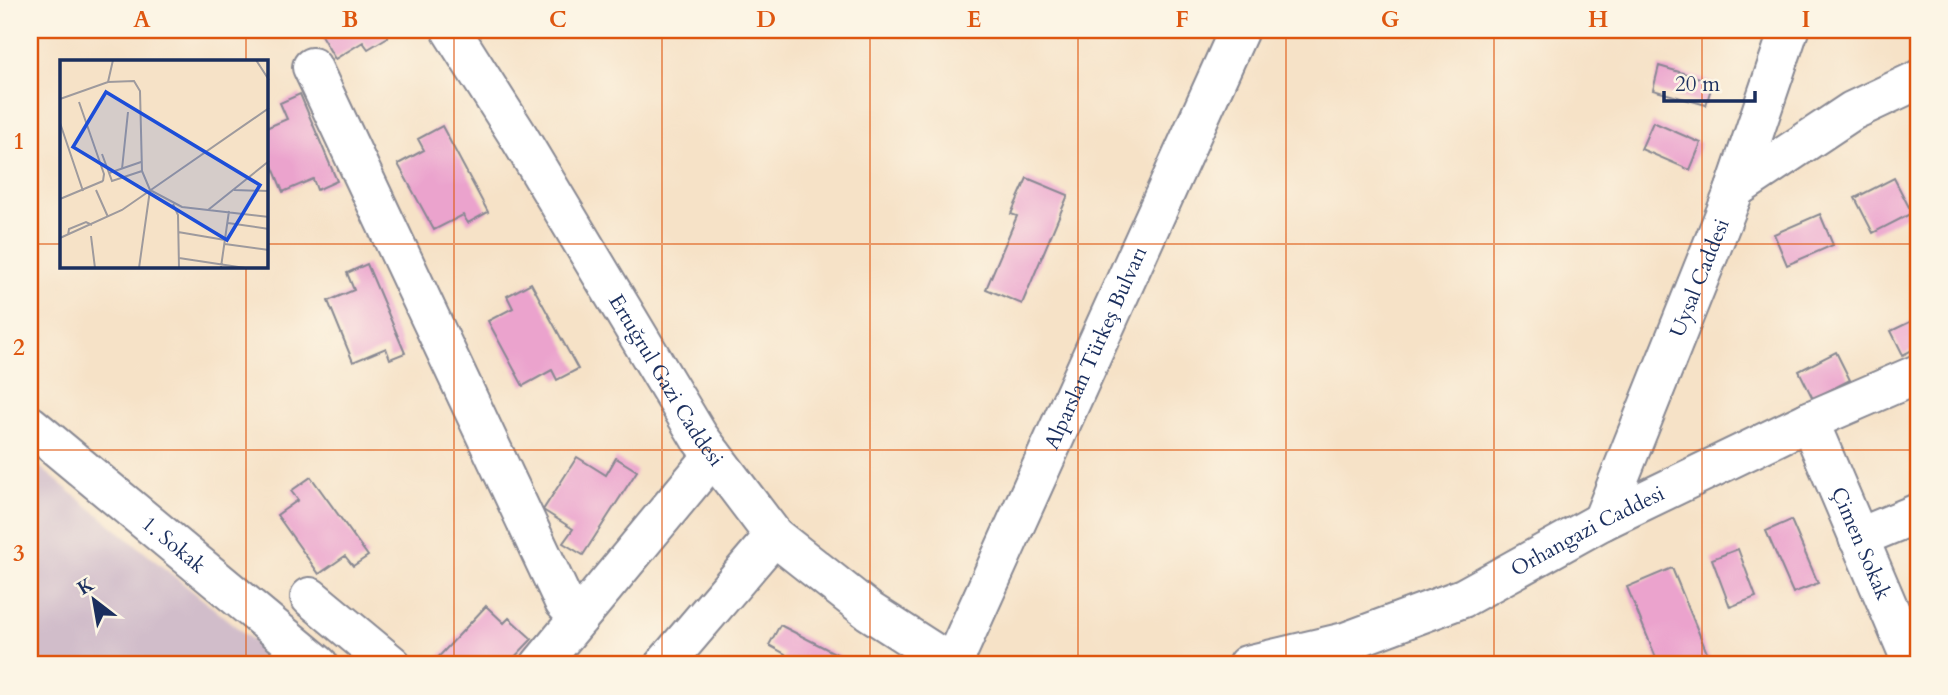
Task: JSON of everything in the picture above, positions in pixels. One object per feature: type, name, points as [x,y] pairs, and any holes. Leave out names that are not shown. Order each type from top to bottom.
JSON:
[{"type":"street","name":"Ertuğrul Gazi Caddesi","points":[[451,30],[519,137],[691,425],[774,536],[869,611],[953,665]]},
{"type":"street","name":"Alparslan Türkeş Bulvarı","points":[[953,665],[1239,30]]},
{"type":"street","name":"Uysal Caddesi","points":[[1602,521],[1735,189],[1789,30]]},
{"type":"street","points":[[312,67],[564,602],[579,618]]},
{"type":"street","points":[[1735,189],[1852,111],[1918,80]]},
{"type":"street","name":"Orhangazi Caddesi","points":[[1247,665],[1345,642],[1462,598],[1602,521],[1809,421],[1918,373]]},
{"type":"street","name":"Çimen Sokak","points":[[1809,421],[1913,665]]},
{"type":"street","name":"1. Sokak","points":[[30,425],[318,665]]},
{"type":"street","points":[[540,665],[713,456]]},
{"type":"street","points":[[1858,538],[1918,513]]},
{"type":"street","points":[[681,659],[774,536]]},
{"type":"street","points":[[310,597],[393,665]]},
{"type":"street","points":[[953,665],[958,665]]},
{"type":"shaded area","points":[[30,459],[283,665],[30,665]]},
{"type":"building","points":[[318,30],[384,30],[388,37],[368,49],[363,42],[335,59]]},
{"type":"building","points":[[1659,66],[1713,82],[1706,105],[1653,90]]},
{"type":"building","points":[[300,94],[337,181],[317,190],[313,179],[283,192],[268,156],[268,127],[287,119],[280,103]]},
{"type":"building","points":[[1653,122],[1701,143],[1690,170],[1641,149]]},
{"type":"building","points":[[442,126],[488,212],[468,223],[463,215],[434,230],[398,164],[424,150],[418,139]]},
{"type":"building","points":[[1027,178],[1068,195],[1022,304],[986,289],[1017,216],[1011,214]]},
{"type":"building","points":[[1894,178],[1912,213],[1873,233],[1855,198]]},
{"type":"building","points":[[1820,214],[1833,245],[1787,265],[1774,234]]},
{"type":"building","points":[[367,264],[405,353],[390,359],[386,348],[353,362],[328,301],[354,290],[347,273]]},
{"type":"building","points":[[531,283],[578,369],[557,380],[552,370],[523,386],[488,321],[513,308],[507,296]]},
{"type":"building","points":[[1918,318],[1918,347],[1903,355],[1891,331]]},
{"type":"building","points":[[1836,352],[1850,380],[1813,399],[1799,371]]},
{"type":"building","points":[[577,457],[606,475],[616,458],[637,471],[583,555],[563,543],[573,529],[543,510]]},
{"type":"building","points":[[311,477],[368,556],[353,566],[345,556],[319,574],[277,515],[298,500],[291,491]]},
{"type":"building","points":[[1791,520],[1818,583],[1793,593],[1766,531]]},
{"type":"building","points":[[1738,549],[1756,597],[1730,607],[1712,559]]},
{"type":"building","points":[[1672,568],[1712,665],[1659,665],[1627,587]]},
{"type":"building","points":[[486,606],[504,623],[509,618],[532,639],[507,665],[433,665],[432,664]]},
{"type":"building","points":[[780,625],[858,665],[779,665],[785,654],[769,645]]}]
